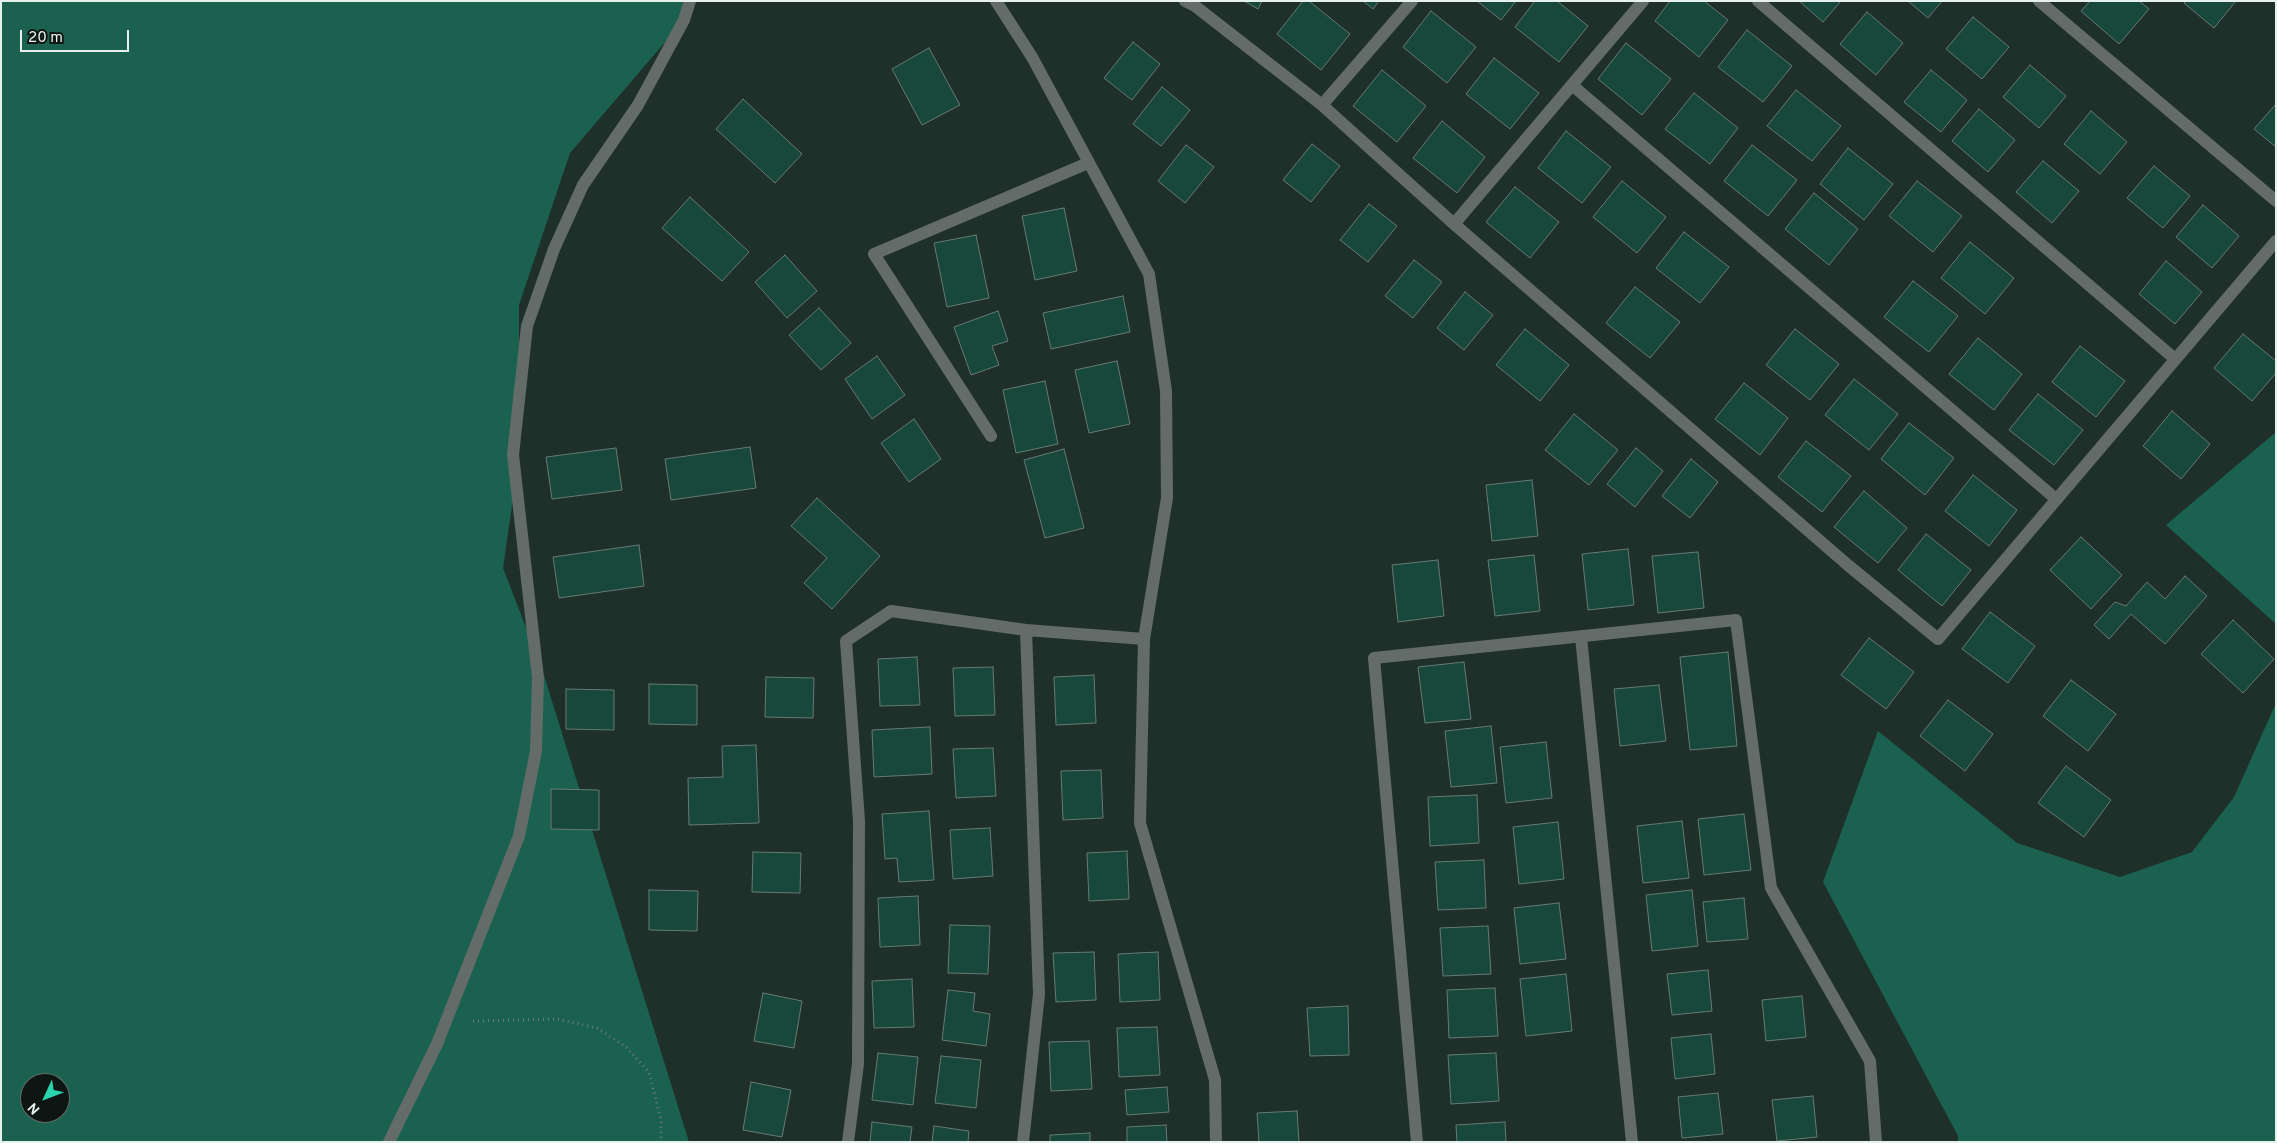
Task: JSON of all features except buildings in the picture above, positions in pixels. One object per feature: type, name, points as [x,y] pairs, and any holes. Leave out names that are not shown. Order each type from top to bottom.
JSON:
[{"type":"street","points":[[389,1142],[445,1022],[518,836],[536,751],[538,678],[513,456],[527,326],[554,249],[583,185],[638,105],[684,20],[690,1]]},
{"type":"street","points":[[996,1],[1032,57],[1149,274],[1166,391],[1167,498],[1144,639],[1140,823],[1215,1080],[1216,1142]]},
{"type":"street","points":[[1185,1],[1195,6],[1322,105],[1454,224],[1849,566],[1938,639],[2276,241]]},
{"type":"street","points":[[1322,105],[1412,1]]},
{"type":"street","points":[[1454,224],[1643,1]]},
{"type":"street","points":[[1758,1],[2175,359]]},
{"type":"street","points":[[2039,1],[2276,201]]},
{"type":"street","points":[[1572,85],[2056,499]]},
{"type":"street","points":[[991,436],[874,254],[1088,163]]},
{"type":"street","points":[[848,1142],[858,1064],[859,821],[846,641],[891,611],[1026,630],[1144,639]]},
{"type":"street","points":[[1417,1142],[1374,658],[1736,620],[1771,888],[1870,1061],[1876,1142]]},
{"type":"street","points":[[1023,1142],[1039,994],[1026,630]]},
{"type":"street","points":[[1580,637],[1632,1142]]},
{"type":"path","points":[[445,1022],[557,1019],[597,1028],[626,1047],[649,1072],[662,1120],[661,1142]]},
{"type":"green space","points":[[1,1],[688,1],[684,20],[570,153],[519,305],[519,457],[503,568],[542,669],[689,1142],[1,1142]]},
{"type":"green space","points":[[2276,432],[2276,624],[2166,525]]},
{"type":"green space","points":[[2276,703],[2276,1142],[1958,1142],[1958,1136],[1823,882],[1878,731],[2017,843],[2120,877],[2192,852],[2234,797]]}]
